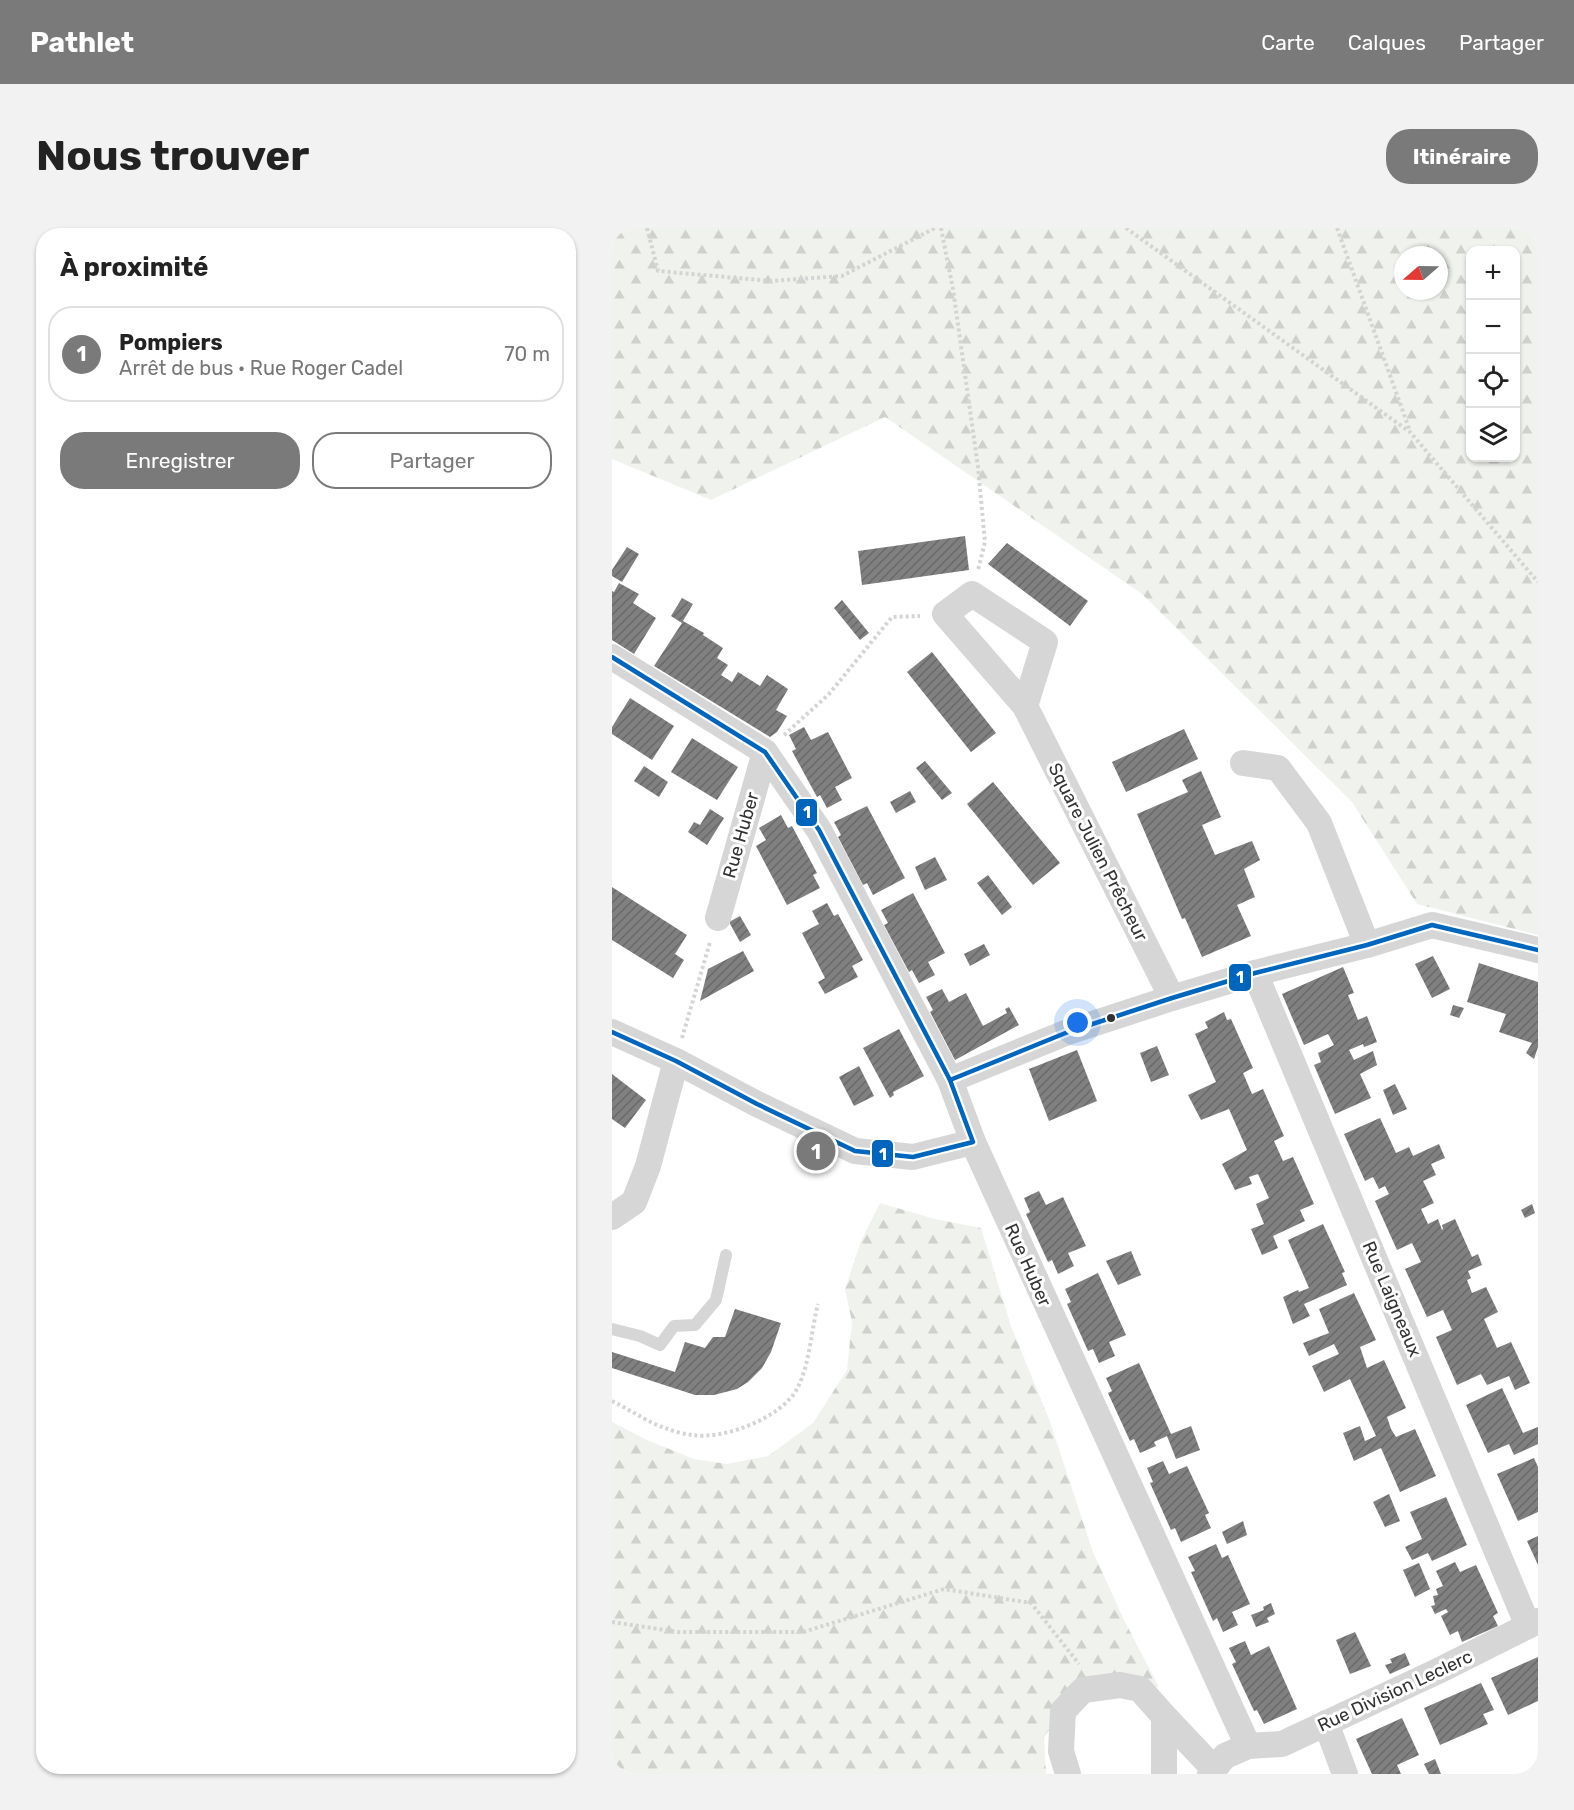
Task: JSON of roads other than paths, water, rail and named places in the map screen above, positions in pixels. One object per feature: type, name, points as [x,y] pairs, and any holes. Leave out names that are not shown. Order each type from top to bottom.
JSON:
[{"type":"street","name":"Square Julien Prêcheur","points":[[1025,706],[1045,642],[972,594],[945,614],[1025,706],[1172,998]]},
{"type":"street","name":"Rue Huber","points":[[612,657],[765,752],[819,830],[950,1080],[973,1142],[1248,1746]]},
{"type":"street","name":"Rue Huber","points":[[718,918],[765,752]]},
{"type":"street","points":[[1243,764],[1278,768],[1319,823],[1367,945]]},
{"type":"street","points":[[950,1080],[1068,1032],[1172,998],[1432,925],[1538,950]]},
{"type":"street","name":"Rue Laigneaux","points":[[1255,973],[1533,1624]]},
{"type":"street","points":[[612,1032],[676,1061],[757,1104],[855,1151],[913,1157],[973,1142]]},
{"type":"street","points":[[612,1217],[634,1202],[648,1166],[676,1061]]},
{"type":"street","name":"Rue Division Leclerc","points":[[1248,1746],[1282,1744],[1533,1624]]},
{"type":"street","points":[[1068,1774],[1061,1751],[1063,1711],[1083,1690],[1120,1685],[1140,1689],[1212,1772],[1225,1756],[1248,1746]]},
{"type":"street","points":[[1164,1716],[1164,1774]]},
{"type":"street","points":[[1326,1723],[1345,1774]]},
{"type":"lane","points":[[612,1329],[640,1336],[660,1345],[674,1326],[694,1325],[716,1300],[726,1255]]},
{"type":"place","name":"Pompiers","points":[[816,1151]]}]
